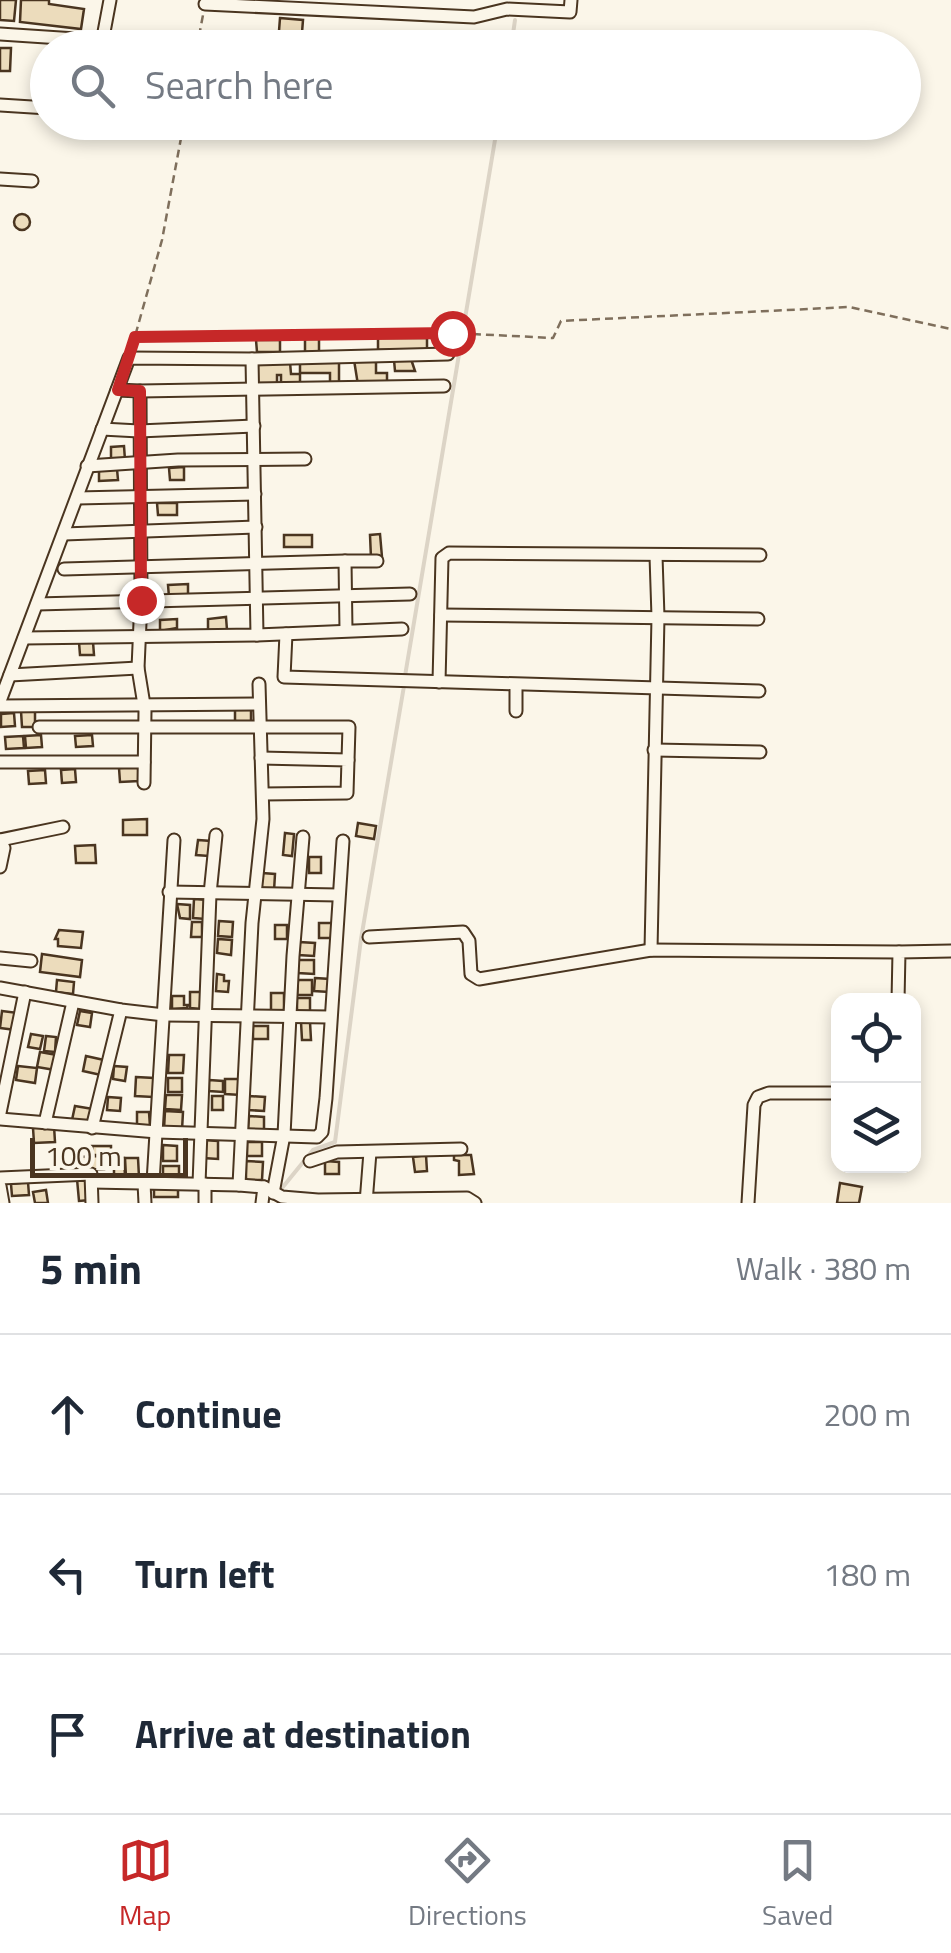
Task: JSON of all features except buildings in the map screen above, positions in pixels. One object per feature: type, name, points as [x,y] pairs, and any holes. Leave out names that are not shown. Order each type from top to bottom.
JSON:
[{"type":"street","points":[[105,30],[110,0]]},
{"type":"street","points":[[205,4],[474,17],[507,9],[570,12],[570,0]]},
{"type":"street","points":[[0,34],[30,37]]},
{"type":"street","points":[[0,105],[30,107]]},
{"type":"street","points":[[0,179],[32,181]]},
{"type":"street","points":[[258,704],[0,704],[129,358],[448,354]]},
{"type":"street","points":[[252,359],[257,635]]},
{"type":"street","points":[[118,390],[444,386]]},
{"type":"street","points":[[140,391],[138,668],[144,707],[144,783]]},
{"type":"street","points":[[102,429],[254,426]]},
{"type":"street","points":[[87,466],[306,458]]},
{"type":"street","points":[[77,498],[256,494]]},
{"type":"street","points":[[64,534],[256,526]]},
{"type":"street","points":[[439,682],[442,558],[449,552],[760,556]]},
{"type":"street","points":[[651,950],[656,556]]},
{"type":"street","points":[[345,561],[346,630]]},
{"type":"street","points":[[64,569],[377,561]]},
{"type":"street","points":[[38,604],[410,594]]},
{"type":"street","points":[[441,615],[758,618]]},
{"type":"street","points":[[24,638],[402,629]]},
{"type":"street","points":[[286,634],[284,677],[760,691]]},
{"type":"street","points":[[10,675],[138,668]]},
{"type":"street","points":[[239,1185],[262,794],[259,684]]},
{"type":"street","points":[[516,685],[516,711]]},
{"type":"street","points":[[39,727],[349,727],[347,793],[262,794]]},
{"type":"street","points":[[654,750],[760,752]]},
{"type":"street","points":[[261,758],[348,760]]},
{"type":"street","points":[[0,762],[144,762]]},
{"type":"street","points":[[0,867],[4,848],[0,840],[62,828]]},
{"type":"street","points":[[205,1203],[201,1132],[204,1014],[216,835]]},
{"type":"street","points":[[262,1203],[284,1135],[303,836]]},
{"type":"street","points":[[144,1203],[157,1132],[174,840]]},
{"type":"street","points":[[24,992],[0,1116],[92,1128],[311,1138],[322,1132],[343,841]]},
{"type":"street","points":[[168,892],[338,895]]},
{"type":"street","points":[[369,937],[463,932],[469,941],[471,974],[479,980],[651,950],[951,951]]},
{"type":"street","points":[[898,993],[899,952]]},
{"type":"street","points":[[0,958],[31,961]]},
{"type":"street","points":[[0,988],[164,1015],[330,1017]]},
{"type":"street","points":[[45,1124],[73,1002]]},
{"type":"street","points":[[92,1128],[121,1010]]},
{"type":"street","points":[[748,1203],[754,1105],[758,1097],[769,1093],[831,1093]]},
{"type":"street","points":[[310,1161],[330,1153],[460,1149]]},
{"type":"street","points":[[366,1202],[370,1152]]},
{"type":"street","points":[[0,1178],[90,1174],[92,1203]]},
{"type":"street","points":[[92,1182],[239,1185],[300,1199],[366,1202],[468,1198],[475,1203]]},
{"type":"street","points":[[0,1186],[3,1203]]},
{"type":"path","points":[[200,30],[205,4]]},
{"type":"path","points":[[129,358],[162,240],[181,140]]},
{"type":"path","points":[[135,337],[452,333],[553,338],[561,321],[849,307],[951,328]]},
{"type":"waterway","points":[[514,30],[515,20]]},
{"type":"waterway","points":[[405,676],[495,140]]},
{"type":"waterway","points":[[278,1193],[313,1150],[335,1142],[361,939],[404,686]]},
{"type":"route","points":[[141,600],[140,391],[118,390],[135,337],[452,333]]}]
